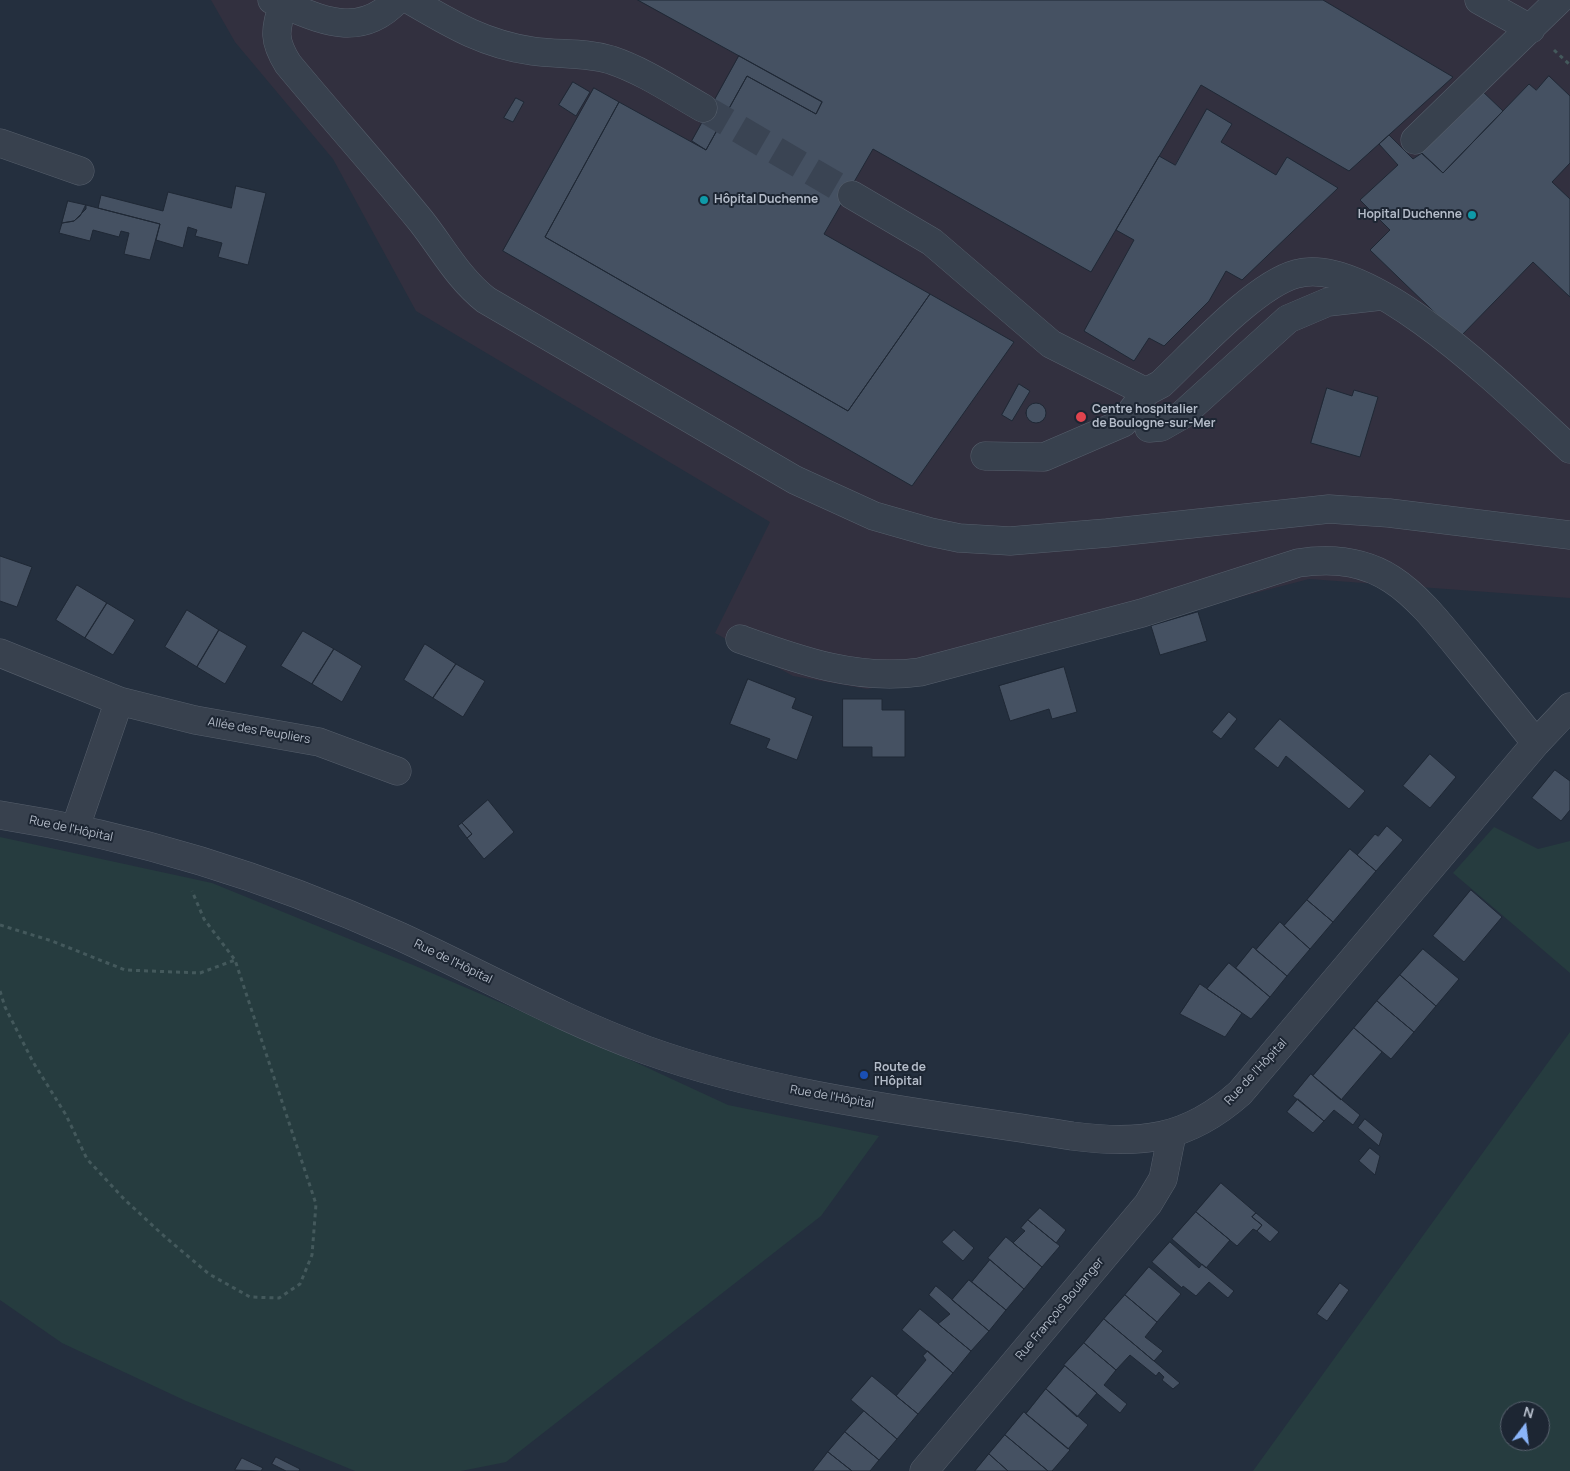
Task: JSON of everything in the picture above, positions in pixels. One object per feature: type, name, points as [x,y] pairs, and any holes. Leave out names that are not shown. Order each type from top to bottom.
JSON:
[{"type":"street","points":[[397,0],[378,17],[357,23],[328,21],[277,2],[277,40],[288,64],[422,223],[455,269],[473,290],[486,300],[795,480],[874,516],[930,532],[984,541],[1010,541],[1107,533],[1329,509],[1389,513],[1570,535]]},
{"type":"street","points":[[410,0],[466,32],[500,45],[534,51],[580,54],[611,60],[645,74],[703,108]]},
{"type":"street","points":[[1479,0],[1531,29]]},
{"type":"street","points":[[1415,140],[1559,0]]},
{"type":"street","points":[[0,143],[80,171]]},
{"type":"street","points":[[852,195],[932,242],[1051,344],[1146,392]]},
{"type":"street","points":[[985,456],[1044,457],[1123,423],[1146,392],[1161,384],[1255,296],[1281,279],[1296,274],[1323,272],[1341,276],[1419,318],[1449,342],[1570,449]]},
{"type":"street","points":[[1149,428],[1161,426],[1182,415],[1288,319],[1328,302],[1381,296]]},
{"type":"street","points":[[740,639],[787,656],[853,673],[897,675],[920,672],[1142,613],[1298,563],[1315,560],[1352,562],[1384,574],[1415,597],[1536,742],[1570,707]]},
{"type":"street","name":"Allée des Peupliers","points":[[0,653],[119,700],[195,720],[319,742],[396,771]]},
{"type":"street","points":[[75,829],[119,700]]},
{"type":"street","name":"Rue de l'Hôpital","points":[[0,815],[75,829],[178,856],[254,879],[337,910],[400,937],[595,1030],[677,1060],[730,1076],[798,1092],[1094,1139],[1140,1140],[1172,1134],[1209,1117],[1240,1093],[1536,742]]},
{"type":"street","name":"Rue François Boulanger","points":[[924,1471],[1148,1204],[1163,1179],[1172,1134]]},
{"type":"path","points":[[0,991],[5,1007],[33,1062],[66,1115],[87,1159],[144,1218],[208,1274],[250,1297],[279,1298],[300,1284],[312,1255],[316,1204],[235,960],[204,920],[178,856]]},
{"type":"path","points":[[0,925],[52,941],[125,970],[200,973],[235,960]]},
{"type":"shaded area","name":"Centre hospitalier de Boulogne-sur-Mer","points":[[211,0],[1570,0],[1570,598],[1309,579],[937,676],[867,689],[793,676],[715,633],[770,522],[416,311],[333,159],[235,42]]},
{"type":"green space","points":[[1494,827],[1538,849],[1570,841],[1570,973],[1453,873]]},
{"type":"green space","points":[[0,837],[212,883],[413,965],[583,1038],[728,1105],[879,1136],[821,1216],[506,1462],[461,1471],[355,1471],[186,1401],[62,1343],[0,1300]]},
{"type":"green space","points":[[1570,1032],[1570,1471],[1253,1471]]},
{"type":"building","name":"Hôpital Duchenne","points":[[638,0],[1323,0],[1453,77],[1349,171],[1201,85],[1091,272],[873,149],[824,234],[930,294],[848,411],[545,237],[619,102],[706,150],[747,76],[816,114],[822,102]]},
{"type":"building","points":[[739,56],[822,102],[816,114],[747,76],[706,150],[692,141]]},
{"type":"building","name":"Hopital Duchenne","points":[[1549,76],[1570,96],[1570,163],[1552,182],[1570,199],[1570,297],[1533,262],[1460,337],[1370,250],[1390,230],[1360,200],[1398,165],[1379,144],[1389,135],[1413,159],[1422,153],[1443,173],[1529,84],[1536,90]]},
{"type":"building","points":[[573,82],[590,92],[576,116],[559,105]]},
{"type":"building","points":[[594,88],[619,102],[545,237],[848,411],[930,294],[1014,342],[912,486],[503,251]]},
{"type":"building","points":[[1479,88],[1503,111],[1443,173],[1419,151]]},
{"type":"building","points":[[516,98],[524,102],[513,122],[504,118]]},
{"type":"building","points":[[1207,109],[1232,124],[1221,142],[1276,175],[1287,157],[1338,188],[1242,280],[1226,271],[1209,301],[1164,346],[1149,338],[1134,361],[1084,331],[1134,240],[1116,230],[1159,156],[1175,165]]},
{"type":"building","points":[[236,186],[266,193],[248,265],[218,257],[222,243],[195,236],[197,230],[188,227],[183,248],[156,240],[160,224],[98,208],[101,195],[163,211],[168,192],[231,208]]},
{"type":"building","points":[[68,201],[86,205],[86,209],[74,221],[62,223]]},
{"type":"building","points":[[86,205],[160,224],[150,260],[124,254],[129,233],[121,231],[119,237],[93,230],[90,241],[59,233],[62,223],[74,221],[80,216]]},
{"type":"building","points":[[1019,384],[1030,391],[1012,421],[1002,415]]},
{"type":"building","points":[[1327,388],[1352,396],[1354,390],[1378,397],[1360,457],[1311,443]]},
{"type":"building","points":[[1036,403],[1043,406],[1046,413],[1043,420],[1036,423],[1029,420],[1026,413],[1029,406]]},
{"type":"building","points":[[0,556],[32,567],[17,607],[0,601]]},
{"type":"building","points":[[77,585],[107,603],[85,638],[56,620]]},
{"type":"building","points":[[107,603],[135,620],[113,655],[85,638]]},
{"type":"building","points":[[187,610],[219,630],[197,667],[165,647]]},
{"type":"building","points":[[1198,612],[1207,641],[1160,655],[1151,626]]},
{"type":"building","points":[[219,630],[247,646],[225,684],[197,667]]},
{"type":"building","points":[[303,631],[334,649],[312,684],[281,666]]},
{"type":"building","points":[[425,644],[456,664],[433,698],[404,680]]},
{"type":"building","points":[[334,649],[362,666],[342,702],[312,684]]},
{"type":"building","points":[[456,664],[485,681],[463,717],[433,698]]},
{"type":"building","points":[[1064,667],[1077,712],[1052,719],[1049,709],[1010,721],[999,686]]},
{"type":"building","points":[[748,679],[796,698],[792,708],[813,716],[797,760],[766,748],[770,739],[730,724]]},
{"type":"building","points":[[843,699],[882,699],[882,710],[905,710],[905,757],[872,757],[872,747],[843,747]]},
{"type":"building","points":[[1229,712],[1237,719],[1221,739],[1212,732]]},
{"type":"building","points":[[1280,719],[1365,791],[1349,809],[1286,756],[1278,768],[1254,749]]},
{"type":"building","points":[[1430,754],[1456,777],[1430,808],[1403,786]]},
{"type":"building","points":[[1555,770],[1570,781],[1570,810],[1561,821],[1532,798]]},
{"type":"building","points":[[488,800],[514,832],[484,859],[467,838],[472,834],[462,823]]},
{"type":"building","points":[[462,823],[472,834],[467,838],[458,826]]},
{"type":"building","points":[[1387,826],[1403,840],[1376,871],[1357,855],[1375,834],[1378,836]]},
{"type":"building","points":[[1350,849],[1376,871],[1333,922],[1307,900]]},
{"type":"building","points":[[1471,890],[1502,917],[1464,962],[1433,936]]},
{"type":"building","points":[[1307,900],[1333,922],[1310,949],[1284,926]]},
{"type":"building","points":[[1280,922],[1310,949],[1287,976],[1256,950]]},
{"type":"building","points":[[1253,947],[1287,976],[1270,997],[1236,968]]},
{"type":"building","points":[[1423,949],[1459,979],[1436,1006],[1400,975]]},
{"type":"building","points":[[1229,963],[1270,997],[1251,1019],[1207,989]]},
{"type":"building","points":[[1400,975],[1436,1006],[1414,1032],[1377,1001]]},
{"type":"building","points":[[1200,984],[1242,1013],[1225,1037],[1180,1014]]},
{"type":"building","points":[[1377,1001],[1414,1032],[1391,1059],[1354,1028]]},
{"type":"building","points":[[1354,1028],[1382,1052],[1341,1100],[1313,1076]]},
{"type":"building","points":[[1311,1074],[1360,1115],[1353,1125],[1334,1110],[1324,1121],[1293,1096]]},
{"type":"building","points":[[1298,1099],[1324,1121],[1313,1133],[1287,1112]]},
{"type":"building","points":[[1365,1119],[1383,1134],[1379,1146],[1358,1128]]},
{"type":"building","points":[[1370,1148],[1380,1156],[1375,1175],[1359,1161]]},
{"type":"building","points":[[1221,1183],[1256,1213],[1252,1217],[1262,1225],[1257,1231],[1253,1229],[1237,1246],[1196,1212]]},
{"type":"building","points":[[1040,1208],[1066,1230],[1056,1243],[1028,1220]]},
{"type":"building","points":[[1196,1212],[1230,1240],[1206,1268],[1172,1239]]},
{"type":"building","points":[[1256,1213],[1279,1232],[1270,1242],[1257,1231],[1262,1225],[1252,1217]]},
{"type":"building","points":[[1028,1220],[1060,1246],[1042,1267],[1013,1243],[1025,1231],[1021,1228]]},
{"type":"building","points":[[954,1230],[974,1248],[963,1261],[942,1242]]},
{"type":"building","points":[[1006,1237],[1042,1267],[1024,1289],[988,1258]]},
{"type":"building","points":[[1170,1242],[1199,1268],[1202,1264],[1234,1291],[1228,1298],[1209,1282],[1196,1296],[1183,1286],[1182,1288],[1152,1262]]},
{"type":"building","points":[[990,1260],[1024,1289],[1006,1310],[972,1282]]},
{"type":"building","points":[[1149,1267],[1181,1294],[1157,1322],[1125,1295]]},
{"type":"building","points":[[969,1280],[1006,1310],[989,1331],[952,1300]]},
{"type":"building","points":[[1340,1283],[1349,1290],[1327,1321],[1317,1314]]},
{"type":"building","points":[[936,1286],[989,1331],[971,1351],[938,1324],[950,1314],[929,1295]]},
{"type":"building","points":[[1125,1295],[1157,1322],[1145,1337],[1163,1351],[1154,1361],[1104,1319]]},
{"type":"building","points":[[920,1309],[971,1351],[953,1373],[902,1330]]},
{"type":"building","points":[[1104,1319],[1180,1383],[1173,1389],[1162,1380],[1164,1377],[1159,1372],[1156,1376],[1130,1355],[1116,1370],[1084,1343]]},
{"type":"building","points":[[1084,1343],[1116,1370],[1104,1385],[1127,1404],[1120,1413],[1064,1365]]},
{"type":"building","points":[[928,1351],[953,1373],[918,1414],[896,1396],[926,1360],[923,1356]]},
{"type":"building","points":[[1065,1366],[1097,1393],[1077,1417],[1046,1389]]},
{"type":"building","points":[[872,1376],[918,1414],[897,1439],[851,1400]]},
{"type":"building","points":[[1046,1389],[1088,1425],[1068,1449],[1026,1414]]},
{"type":"building","points":[[864,1411],[897,1439],[879,1460],[845,1432]]},
{"type":"building","points":[[1024,1412],[1070,1450],[1052,1471],[1048,1471],[1005,1435]]},
{"type":"building","points":[[845,1432],[879,1460],[870,1471],[852,1471],[828,1452]]},
{"type":"building","points":[[1005,1435],[1048,1471],[1008,1471],[989,1454]]},
{"type":"building","points":[[828,1452],[852,1471],[813,1471]]},
{"type":"building","points":[[989,1454],[1008,1471],[975,1471]]},
{"type":"building","points":[[276,1457],[300,1469],[299,1471],[286,1471],[272,1464]]},
{"type":"building","points":[[242,1458],[263,1468],[261,1471],[235,1470]]},
{"type":"tunnel","points":[[703,108],[852,195]]},
{"type":"place","name":"Hôpital Duchenne","points":[[704,200]]},
{"type":"place","name":"Hopital Duchenne","points":[[1472,215]]},
{"type":"place","name":"Centre hospitalier de Boulogne-sur-Mer","points":[[1081,417]]},
{"type":"place","name":"Route de l'Hôpital","points":[[864,1075]]}]
